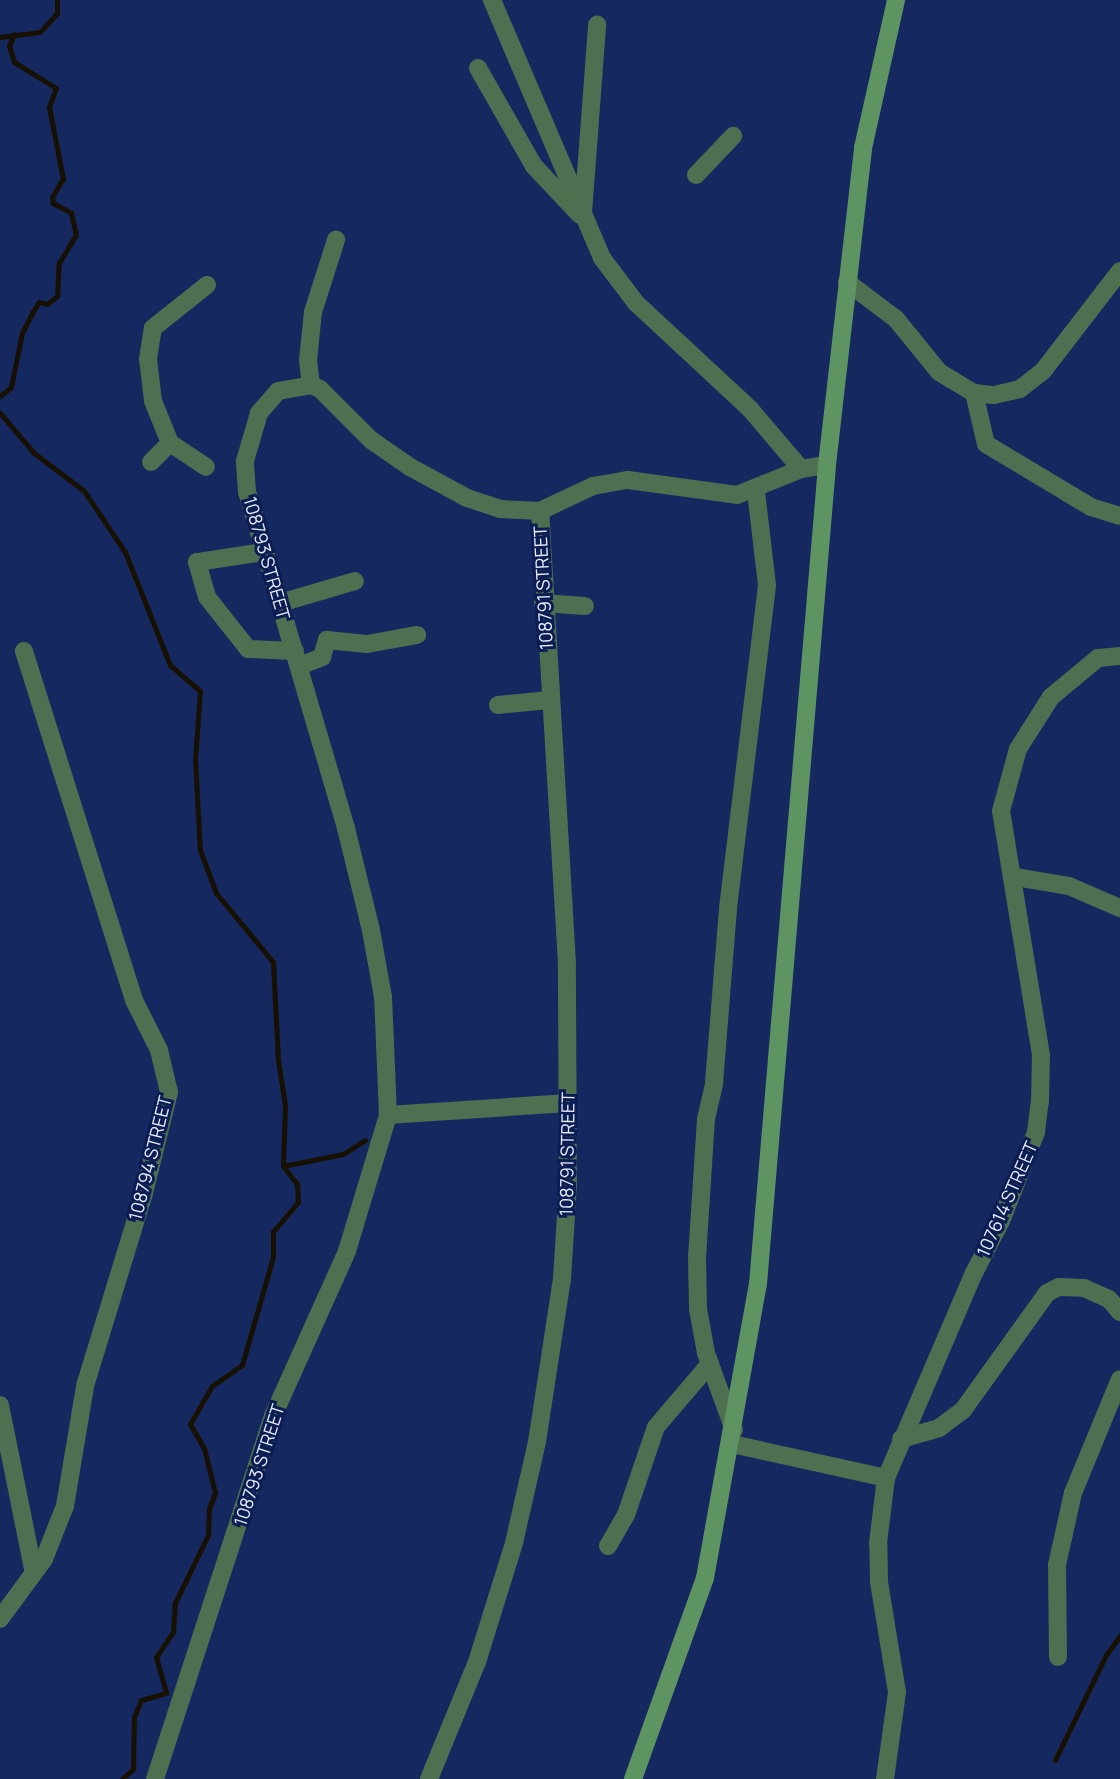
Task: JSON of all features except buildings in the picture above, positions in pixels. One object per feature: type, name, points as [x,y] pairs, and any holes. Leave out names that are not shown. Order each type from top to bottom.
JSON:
[{"type":"main road","points":[[633,1779],[705,1578],[733,1437],[758,1284],[827,465],[863,148],[896,0]]},
{"type":"street","points":[[492,0],[602,258],[636,303],[750,409],[801,470]]},
{"type":"street","points":[[583,217],[597,25]]},
{"type":"street","points":[[478,68],[534,166],[565,203],[583,217]]},
{"type":"street","points":[[696,175],[733,136]]},
{"type":"street","points":[[335,240],[313,312],[308,360],[311,385],[330,397],[372,440],[410,467],[485,505],[540,511],[593,486],[628,480],[719,495],[756,491],[801,470],[827,465]]},
{"type":"street","points":[[847,282],[896,319],[939,372],[974,393],[1007,394],[1043,371],[1120,271]]},
{"type":"street","points":[[206,467],[170,443],[153,401],[148,359],[153,328],[207,285]]},
{"type":"street","name":"108793 STREET","points":[[155,1779],[273,1416],[347,1251],[388,1115],[383,997],[371,930],[346,828],[247,492],[245,461],[250,439],[271,397],[311,385]]},
{"type":"street","points":[[974,393],[986,444],[1091,507],[1120,516]]},
{"type":"street","points":[[151,463],[170,443]]},
{"type":"street","points":[[756,491],[767,585],[728,908],[714,1083],[706,1119],[697,1258],[698,1309],[709,1365],[733,1437],[886,1478]]},
{"type":"street","name":"108791 STREET","points":[[429,1779],[477,1662],[514,1543],[537,1441],[562,1279],[568,1103],[567,963],[543,603],[540,511]]},
{"type":"street","points":[[264,552],[197,562],[206,597],[248,649],[297,658],[323,657],[327,640],[367,644],[417,635]]},
{"type":"street","points":[[280,603],[355,581]]},
{"type":"street","points":[[543,603],[585,606]]},
{"type":"street","name":"108794 STREET","points":[[0,1619],[53,1542],[65,1506],[85,1386],[151,1170],[169,1092],[159,1049],[134,1000],[24,651]]},
{"type":"street","name":"107614 STREET","points":[[885,1779],[897,1692],[879,1583],[878,1543],[886,1478],[901,1439],[1001,1221],[1036,1132],[1041,1055],[1015,877],[1001,811],[1018,749],[1051,697],[1098,658],[1120,656]]},
{"type":"street","points":[[498,705],[549,700]]},
{"type":"street","points":[[1015,877],[1069,886],[1120,908]]},
{"type":"street","points":[[388,1115],[568,1103]]},
{"type":"street","points":[[901,1439],[939,1428],[963,1410],[1047,1293],[1059,1287],[1084,1287],[1109,1299],[1120,1312]]},
{"type":"street","points":[[608,1546],[626,1515],[656,1427],[709,1365]]},
{"type":"street","points":[[1058,1657],[1057,1565],[1062,1541],[1073,1493],[1120,1379]]},
{"type":"street","points":[[0,1405],[34,1573]]},
{"type":"waterway","points":[[0,37],[40,32],[57,13],[57,0]]},
{"type":"waterway","points":[[0,396],[11,387],[22,333],[32,313],[39,302],[47,304],[57,296],[59,263],[76,235],[71,213],[53,203],[52,197],[63,179],[49,107],[56,88],[14,62],[9,46],[14,34]]},
{"type":"waterway","points":[[0,413],[34,453],[84,491],[125,552],[170,665],[200,691],[195,759],[200,850],[216,893],[273,962],[278,1060],[285,1105],[283,1166],[297,1184],[298,1202],[273,1232],[273,1257],[242,1365],[212,1386],[190,1424],[204,1448],[215,1493],[209,1509],[208,1535],[175,1603],[173,1632],[156,1657],[166,1693],[141,1700],[134,1717],[133,1769],[122,1779]]},
{"type":"waterway","points":[[283,1166],[343,1154],[365,1140]]},
{"type":"waterway","points":[[1055,1760],[1106,1655],[1120,1636]]}]
